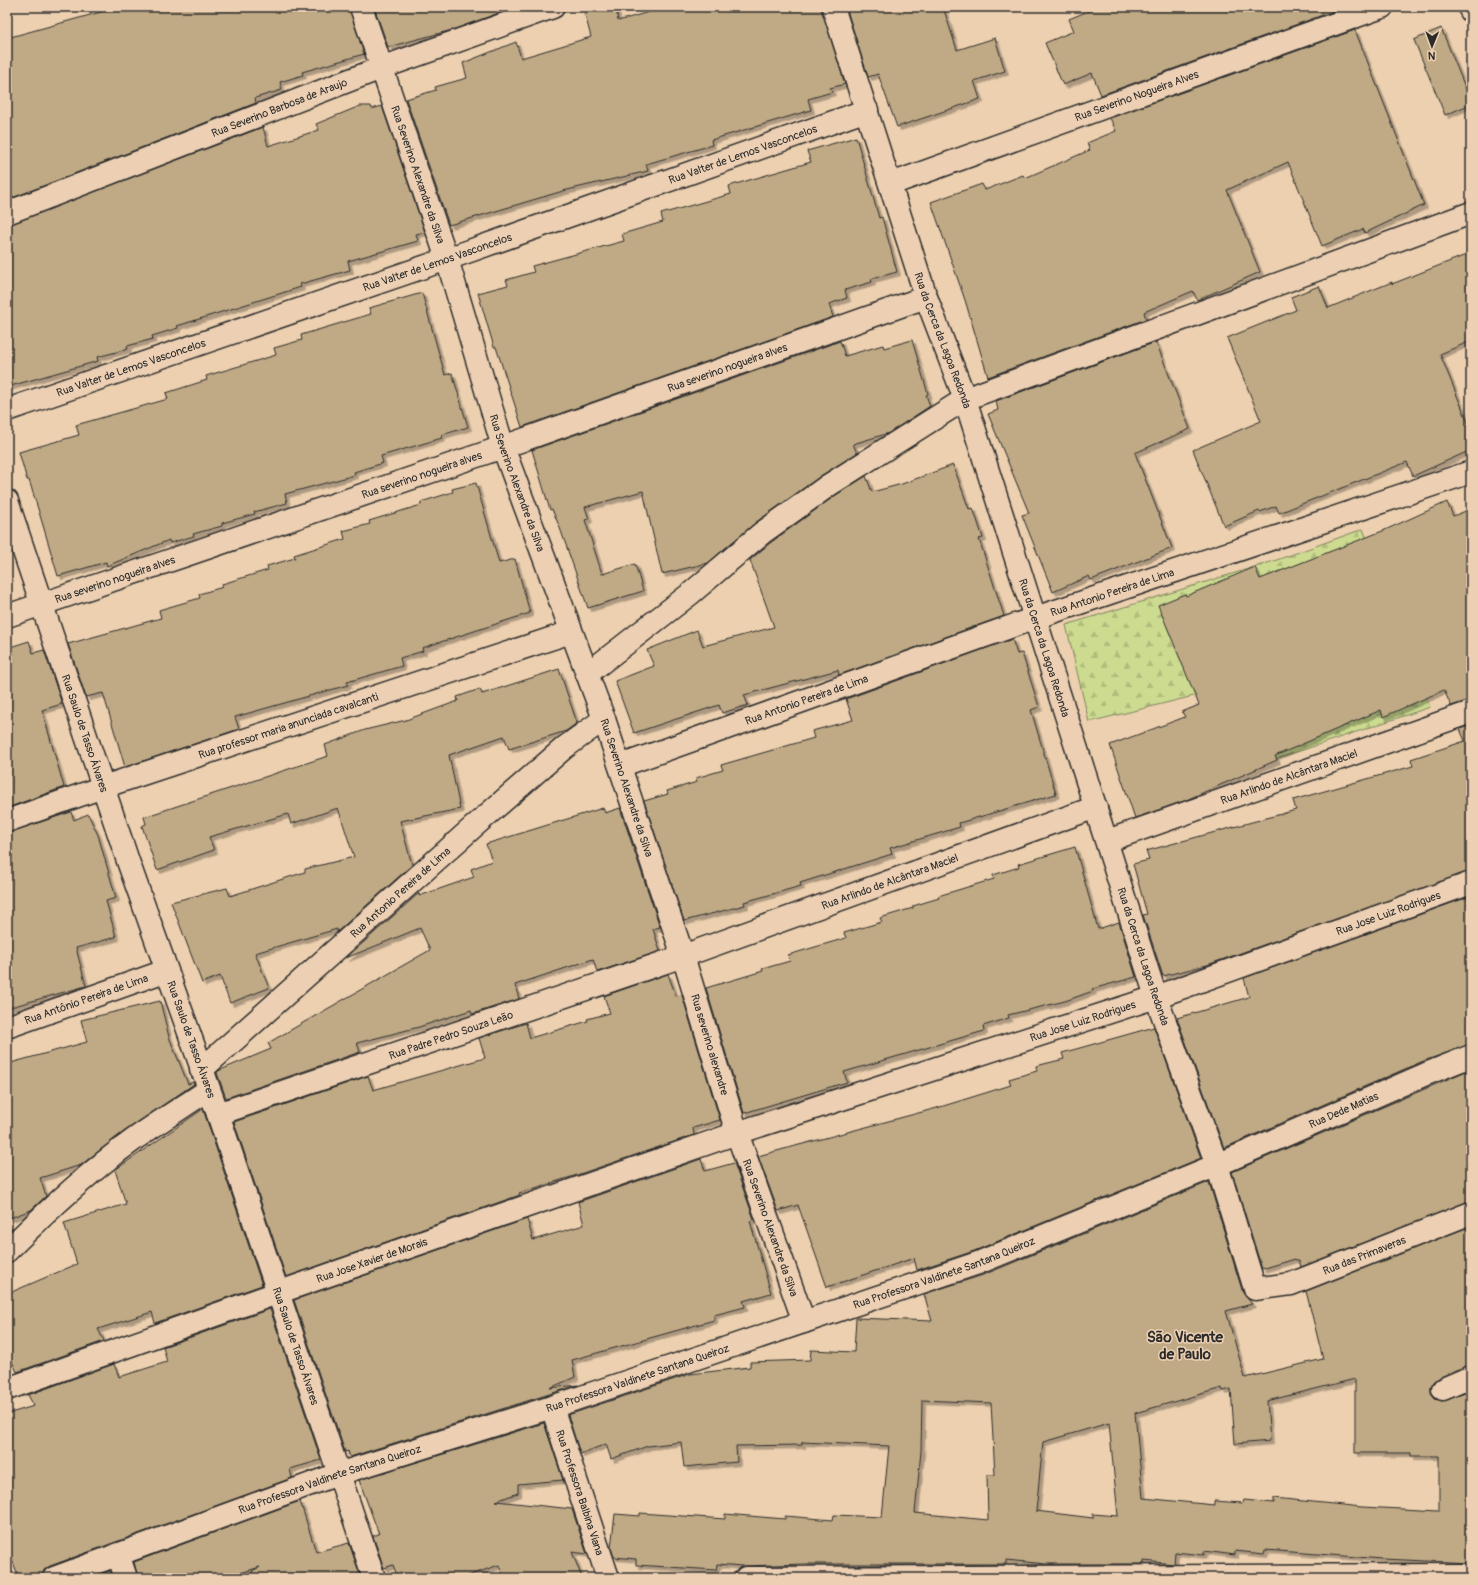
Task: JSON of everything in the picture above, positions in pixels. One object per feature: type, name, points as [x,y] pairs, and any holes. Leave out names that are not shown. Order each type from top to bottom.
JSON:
[{"type":"street","name":"Rua Severino Alexandre da Silva","points":[[360,7],[447,259],[503,447],[604,719],[683,956]]},
{"type":"street","name":"Rua Severino Barbosa de Araujo","points":[[7,213],[380,68],[553,7]]},
{"type":"street","name":"Rua da Cerca da Lagoa Redonda","points":[[833,7],[926,297],[965,399],[1156,997],[1217,1165],[1255,1289]]},
{"type":"street","name":"Rua Severino Nogueira Alves","points":[[891,184],[1382,7]]},
{"type":"street","points":[[1470,7],[1471,11]]},
{"type":"street","name":"Rua Valter de Lemos Vasconcelos","points":[[7,410],[447,259],[867,110]]},
{"type":"street","points":[[587,674],[690,594],[762,533],[817,494],[965,399],[1471,213]]},
{"type":"street","name":"Rua severino nogueira alves","points":[[7,616],[503,447],[926,297]]},
{"type":"street","name":"Rua Antonio Pereira de Lima","points":[[620,766],[1035,618],[1471,472]]},
{"type":"street","name":"Rua Saulo de Tasso Álvares","points":[[7,501],[165,971],[218,1114],[374,1578]]},
{"type":"street","name":"Rua professor maria anunciada cavalcanti","points":[[7,821],[103,786],[571,632]]},
{"type":"street","name":"Rua Arlindo de Alcântara Maciel","points":[[1107,841],[1471,712]]},
{"type":"street","name":"Rua Antonio Pereira de Lima","points":[[205,1080],[470,829],[564,748],[604,719]]},
{"type":"street","name":"Rua Arlindo de Alcântara Maciel","points":[[683,956],[1096,807]]},
{"type":"street","name":"Rua Jose Luiz Rodrigues","points":[[737,1133],[1156,997],[1471,883]]},
{"type":"street","name":"Rua Padre Pedro Souza Leão","points":[[218,1114],[683,956]]},
{"type":"street","name":"Rua severino alexandre","points":[[683,956],[737,1133]]},
{"type":"street","name":"Rua Antônio Pereira de Lima","points":[[7,1027],[165,971]]},
{"type":"street","name":"Rua Dede Matias","points":[[1217,1165],[1426,1074],[1471,1056]]},
{"type":"street","points":[[7,1252],[59,1200],[205,1080]]},
{"type":"street","name":"Rua Severino Alexandre da Silva","points":[[737,1133],[804,1322]]},
{"type":"street","name":"Rua Jose Xavier de Morais","points":[[7,1389],[277,1293],[737,1133]]},
{"type":"street","name":"Rua Professora Valdinete Santana Queiroz","points":[[54,1578],[338,1474],[552,1407],[978,1264],[1217,1165]]},
{"type":"street","name":"Rua das Primaveras","points":[[1255,1289],[1291,1284],[1471,1213]]},
{"type":"street","points":[[1443,1389],[1471,1377]]},
{"type":"street","name":"Rua Professora Balbina Viana","points":[[552,1407],[608,1578]]},
{"type":"street","points":[[118,1554],[126,1578]]},
{"type":"street","points":[[746,1578],[1471,1575]]},
{"type":"green space","points":[[1363,529],[1430,707],[1276,759],[1246,683],[1089,722],[1066,625],[1274,561]]},
{"type":"building","points":[[119,7],[349,7],[364,54],[302,72],[303,75],[280,82],[282,90],[255,98],[256,103],[7,200],[7,38]]},
{"type":"building","points":[[374,7],[504,7],[504,11],[452,30],[388,47]]},
{"type":"building","points":[[583,7],[616,7],[618,21],[666,7],[821,7],[845,84],[830,88],[832,92],[808,99],[811,110],[711,140],[712,145],[646,164],[648,171],[563,191],[449,225],[406,99],[436,90],[435,87],[467,78],[463,63],[516,42],[521,58],[591,37]]},
{"type":"building","points":[[846,7],[943,7],[957,50],[995,38],[1005,71],[974,81],[980,99],[897,127],[878,74],[868,77]]},
{"type":"building","points":[[1098,7],[1345,7],[1101,95],[1092,73],[1063,85],[1045,43],[1074,31],[1069,19]]},
{"type":"building","points":[[1441,28],[1471,102],[1471,104],[1445,115],[1414,40]]},
{"type":"building","points":[[1355,30],[1424,205],[1365,233],[1363,229],[1322,246],[1288,162],[1227,190],[1260,272],[1197,300],[1193,291],[1144,312],[1146,319],[988,377],[965,300],[931,202],[982,184],[985,190],[1023,175],[1025,178],[1090,150],[1087,143],[1116,131],[1110,118]]},
{"type":"building","points":[[360,106],[371,106],[372,109],[382,106],[425,232],[416,234],[418,241],[348,261],[350,270],[300,284],[301,287],[177,326],[178,328],[152,336],[153,339],[127,346],[128,349],[97,357],[98,361],[7,387],[7,225],[263,127],[268,146],[319,130],[316,124]]},
{"type":"building","points":[[856,137],[879,218],[882,217],[897,272],[871,279],[872,282],[845,290],[847,298],[829,304],[833,317],[522,427],[496,347],[494,347],[478,293],[508,285],[506,280],[534,272],[532,266],[624,241],[622,234],[663,222],[661,214],[731,194],[729,186],[811,162],[807,151]]},
{"type":"building","points":[[1471,253],[1471,341],[1440,354],[1471,430],[1471,450],[1413,476],[1407,462],[1279,513],[1276,506],[1260,512],[1259,511],[1224,526],[1193,450],[1261,421],[1227,338],[1296,310],[1291,297],[1319,286],[1328,308],[1392,282],[1392,284]]},
{"type":"building","points":[[422,293],[445,375],[452,373],[468,427],[441,435],[442,438],[381,456],[383,463],[354,472],[355,475],[285,494],[287,503],[222,523],[222,526],[193,534],[194,536],[170,543],[169,540],[107,566],[106,562],[58,576],[19,452],[79,435],[76,425],[168,399],[166,393],[207,380],[206,376],[276,355],[274,348],[302,340],[301,335],[371,314],[369,308]]},
{"type":"building","points":[[912,340],[928,394],[926,395],[930,406],[889,433],[853,444],[857,453],[822,475],[755,523],[708,563],[662,574],[643,491],[585,507],[589,519],[585,520],[602,574],[635,564],[643,591],[588,608],[560,528],[552,509],[550,510],[532,450],[840,341],[845,356],[883,345],[884,348]]},
{"type":"building","points":[[1156,342],[1190,429],[1135,453],[1172,548],[1091,580],[1089,576],[1053,592],[1022,515],[1029,513],[988,414],[998,410],[996,401]]},
{"type":"building","points":[[953,465],[969,509],[973,508],[983,538],[979,539],[1004,616],[839,675],[838,670],[744,695],[748,705],[722,713],[719,705],[634,733],[615,681],[654,666],[647,650],[697,630],[703,646],[774,627],[750,560],[770,543],[836,495],[866,476],[872,492],[902,484]]},
{"type":"building","points":[[476,483],[499,563],[515,559],[530,613],[422,648],[423,651],[400,658],[402,666],[347,682],[348,685],[235,717],[239,729],[125,767],[103,693],[86,697],[68,644],[161,618],[159,610],[200,598],[199,594],[223,587],[222,584],[268,570],[267,566],[295,558],[294,555],[345,539],[343,531],[370,524],[369,521],[421,505],[421,502],[453,492],[452,489]]},
{"type":"building","points":[[1447,502],[1453,516],[1471,509],[1471,700],[1451,706],[1444,690],[1383,717],[1381,710],[1275,756],[1277,760],[1184,801],[1135,818],[1110,745],[1185,717],[1182,712],[1199,705],[1158,605],[1185,594],[1186,596],[1255,567],[1260,579],[1385,530]]},
{"type":"building","points":[[1012,639],[1017,654],[1022,653],[1039,707],[1031,710],[1056,794],[959,823],[960,827],[890,848],[892,854],[800,883],[801,886],[744,902],[745,905],[684,921],[644,801],[668,794],[667,791],[697,782],[696,778],[723,770],[721,765],[814,738],[812,731],[853,720],[846,699]]},
{"type":"building","points":[[29,641],[33,653],[44,650],[62,704],[42,710],[64,787],[7,808],[7,648]]},
{"type":"building","points":[[559,669],[577,723],[566,731],[509,749],[504,736],[449,755],[460,809],[400,821],[412,865],[337,932],[337,929],[255,953],[269,988],[230,1003],[220,976],[202,983],[171,902],[227,888],[230,896],[305,872],[305,869],[354,857],[338,808],[291,824],[288,814],[209,837],[214,850],[157,870],[142,826],[146,824],[144,817],[328,756],[325,745],[365,730],[406,720],[458,701],[457,697],[480,689],[482,694]]},
{"type":"building","points":[[1471,725],[1471,871],[1207,965],[1163,976],[1143,915],[1147,914],[1133,864],[1149,860],[1146,851],[1296,810],[1293,800],[1413,766],[1411,759],[1465,741],[1460,729]]},
{"type":"building","points":[[603,808],[605,813],[620,808],[660,927],[653,929],[660,951],[597,972],[593,959],[515,985],[519,999],[472,1014],[471,1010],[419,1027],[357,1043],[360,1052],[226,1098],[217,1073],[218,1071],[271,1049],[268,1043],[430,950],[420,928],[346,958],[419,893],[419,896],[474,877],[471,869],[492,861],[486,844]]},
{"type":"building","points":[[71,812],[74,820],[88,814],[98,835],[116,898],[106,901],[116,937],[76,948],[86,986],[7,1008],[7,833]]},
{"type":"building","points":[[1075,847],[1098,929],[1119,922],[1136,977],[1092,989],[1093,991],[1065,1001],[1008,1015],[1009,1018],[983,1026],[984,1031],[844,1072],[847,1082],[744,1113],[706,988],[763,971],[762,969],[790,961],[788,955],[846,938],[844,933],[882,922],[880,918],[913,908],[913,906],[939,898],[938,896],[994,879],[993,875],[1019,867],[1018,864]]},
{"type":"building","points":[[1471,896],[1471,1044],[1421,1062],[1224,1148],[1177,1018],[1249,997],[1244,978]]},
{"type":"building","points":[[668,974],[676,996],[682,995],[720,1120],[693,1128],[694,1135],[519,1193],[520,1195],[286,1277],[234,1122],[368,1076],[373,1090],[485,1058],[479,1038],[526,1023],[530,1038],[588,1021],[587,1019],[610,1013],[604,996]]},
{"type":"building","points":[[160,1001],[169,1037],[188,1084],[193,1082],[194,1084],[125,1131],[81,1165],[40,1178],[46,1196],[31,1210],[7,1219],[7,1064],[87,1042],[81,1020]]},
{"type":"building","points":[[1154,1027],[1201,1158],[974,1251],[917,1270],[914,1258],[827,1287],[798,1205],[778,1211],[758,1156],[937,1108],[1011,1085],[1009,1079],[1037,1071],[1036,1066],[1064,1059],[1062,1053]]},
{"type":"building","points":[[1471,1069],[1471,1201],[1301,1267],[1299,1260],[1295,1259],[1262,1269],[1232,1172]]},
{"type":"building","points":[[203,1109],[262,1285],[155,1323],[152,1312],[98,1329],[104,1341],[17,1372],[7,1351],[7,1294],[77,1264],[64,1223],[126,1204],[115,1170]]},
{"type":"building","points":[[701,1159],[705,1171],[734,1163],[754,1219],[750,1221],[771,1293],[743,1301],[745,1307],[714,1315],[714,1320],[572,1360],[575,1377],[550,1388],[578,1385],[350,1457],[348,1451],[345,1452],[294,1300],[527,1219],[533,1240],[584,1225],[578,1202]]},
{"type":"building","points":[[1209,1182],[1243,1293],[1252,1304],[1226,1311],[1245,1378],[1323,1359],[1306,1291],[1471,1226],[1471,1365],[1438,1378],[1433,1382],[1431,1394],[1435,1399],[1442,1401],[1471,1391],[1471,1563],[1383,1559],[1265,1550],[1264,1554],[1235,1551],[1235,1555],[1204,1551],[1204,1555],[1175,1552],[1174,1564],[1144,1561],[1144,1564],[1046,1564],[1006,1560],[1006,1564],[806,1564],[742,1566],[717,1564],[716,1570],[636,1565],[636,1559],[614,1557],[611,1548],[615,1514],[640,1516],[640,1513],[725,1519],[725,1514],[785,1519],[785,1516],[833,1520],[834,1515],[882,1517],[889,1446],[802,1442],[802,1445],[736,1446],[737,1462],[684,1467],[681,1442],[648,1446],[611,1459],[606,1444],[580,1454],[568,1415],[690,1374],[750,1367],[750,1362],[810,1360],[811,1350],[854,1352],[856,1318],[932,1321],[924,1294],[983,1275]],"holes":[[[1355,1379],[1355,1453],[1411,1453],[1411,1456],[1439,1456],[1439,1511],[1362,1507],[1274,1498],[1274,1503],[1244,1500],[1243,1503],[1214,1501],[1214,1505],[1143,1498],[1135,1413],[1222,1388],[1223,1391],[1231,1389],[1235,1444],[1270,1441],[1267,1401]],[[922,1400],[991,1403],[995,1475],[987,1475],[988,1520],[915,1513],[921,1451]],[[1109,1423],[1118,1516],[1093,1514],[1093,1518],[1036,1511],[1043,1442]]]},
{"type":"building","points":[[270,1309],[321,1460],[290,1469],[292,1478],[50,1566],[44,1570],[42,1578],[19,1578],[7,1546],[7,1414],[34,1406],[28,1395],[114,1364],[119,1377],[167,1362],[163,1347]]},
{"type":"building","points":[[544,1423],[563,1480],[518,1484],[518,1493],[496,1501],[572,1509],[587,1554],[572,1552],[582,1578],[504,1578],[499,1565],[462,1578],[398,1578],[393,1565],[384,1568],[373,1536],[379,1534],[359,1480]]},
{"type":"building","points":[[300,1501],[316,1552],[349,1543],[360,1575],[348,1578],[253,1578],[252,1571],[260,1567],[224,1578],[138,1578],[134,1562]]},
{"type":"building","points":[[110,1571],[113,1578],[90,1578]]},
{"type":"district","name":"São Vicente de Paulo","points":[[1185,1346]]}]
